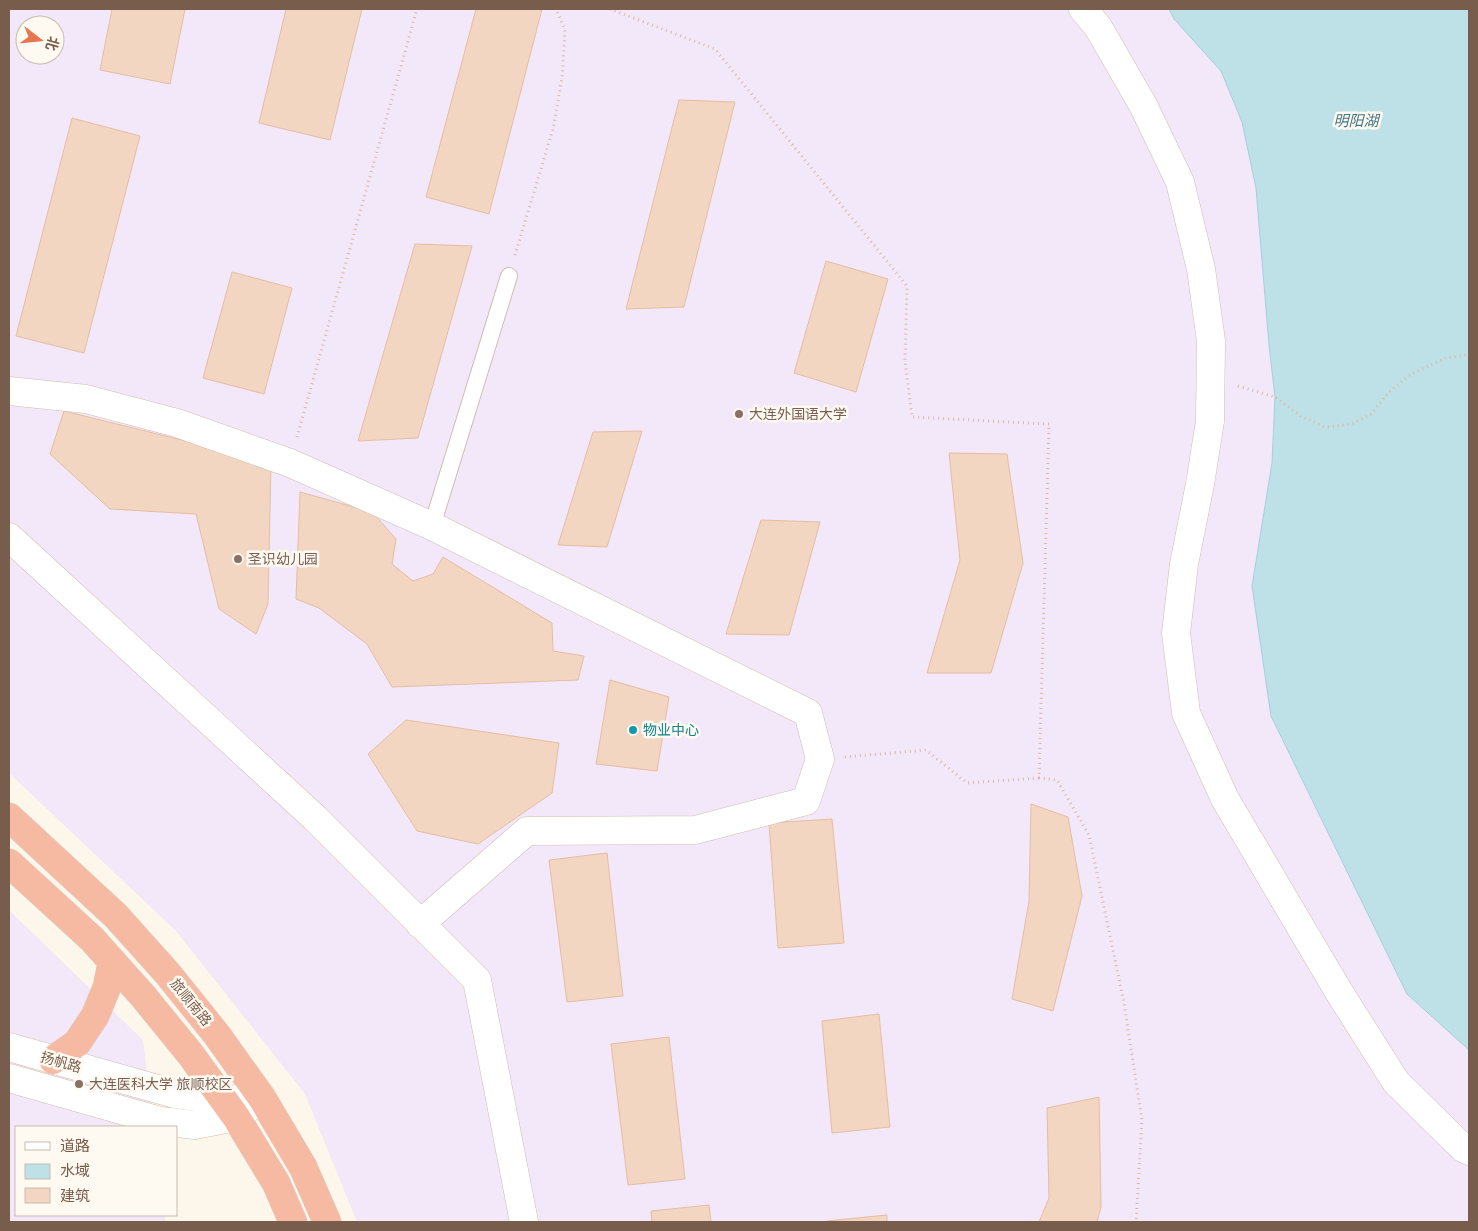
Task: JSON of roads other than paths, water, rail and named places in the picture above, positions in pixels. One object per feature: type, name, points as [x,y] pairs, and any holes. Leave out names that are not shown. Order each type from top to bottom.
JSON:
[{"type":"highway","name":"旅顺南路","points":[[9,817],[116,916],[168,974],[217,1035],[262,1098],[302,1167],[326,1222]]},
{"type":"highway","points":[[9,862],[92,939],[143,996],[191,1055],[230,1108],[276,1183],[293,1222]]},
{"type":"highway","points":[[53,1060],[77,1043],[95,1016],[107,987],[112,962]]},
{"type":"street","points":[[1082,9],[1098,27],[1143,105],[1180,182],[1201,268],[1211,341],[1210,421],[1184,564],[1176,633],[1186,713],[1225,799],[1339,992],[1396,1082],[1463,1148],[1469,1151]]},
{"type":"street","points":[[9,391],[86,399],[177,422],[290,463],[432,526],[808,713],[820,759],[806,801],[695,830],[527,831],[420,924]]},
{"type":"street","points":[[9,537],[315,818],[478,980],[524,1222]]},
{"type":"street","name":"扬帆路","points":[[9,1047],[230,1108]]},
{"type":"street","name":"扬帆路","points":[[9,1078],[160,1121],[195,1125],[230,1108],[262,1098]]},
{"type":"lane","points":[[432,526],[509,276]]},
{"type":"water","name":"明阳湖","points":[[1169,9],[1469,9],[1469,1050],[1407,994],[1271,716],[1252,586],[1272,463],[1275,397],[1256,188],[1242,122],[1221,71],[1174,19]]},
{"type":"place","name":"大连外国语大学","points":[[739,414]]},
{"type":"place","name":"圣识幼儿园","points":[[238,559]]},
{"type":"place","name":"物业中心","points":[[633,730]]},
{"type":"place","name":"大连医科大学 旅顺校区","points":[[79,1084]]}]
